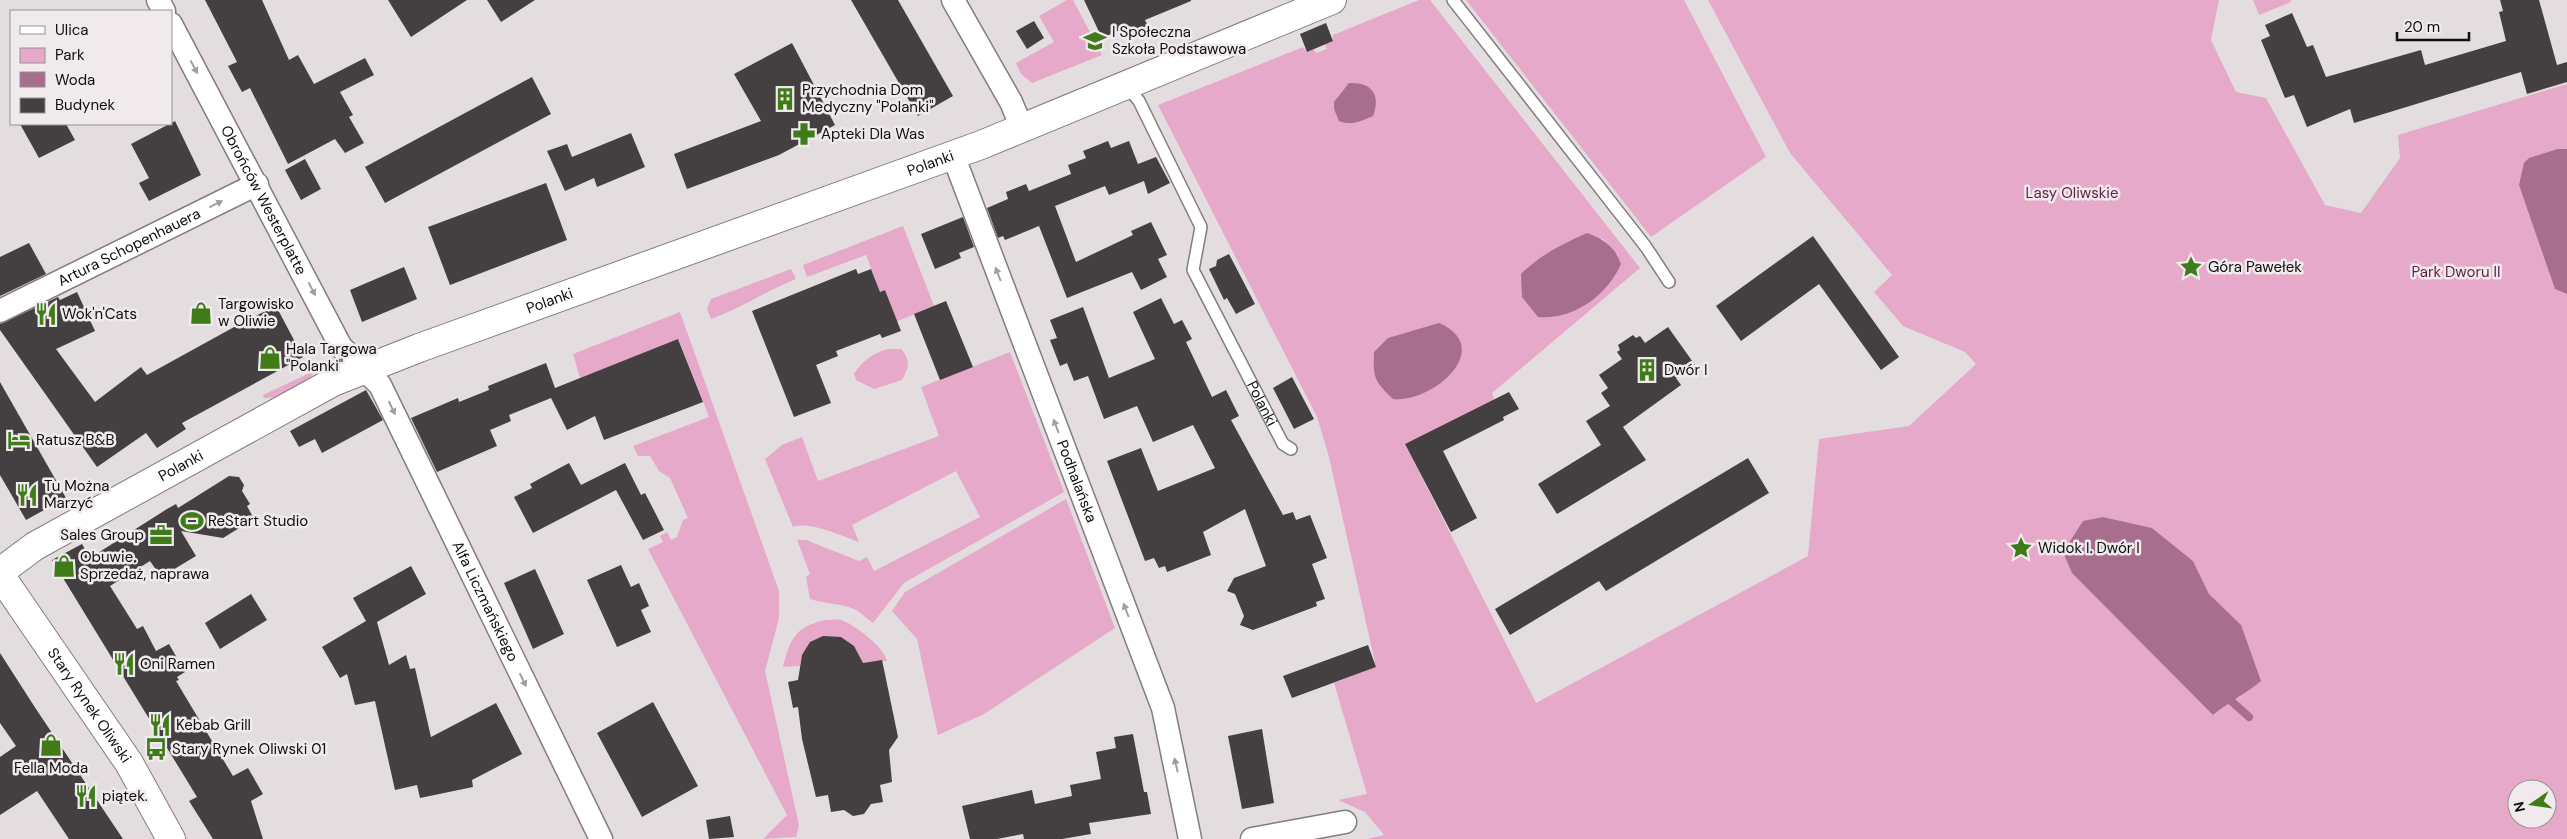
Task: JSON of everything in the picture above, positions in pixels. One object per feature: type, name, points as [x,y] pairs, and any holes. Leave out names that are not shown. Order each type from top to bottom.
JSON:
[{"type":"street","points":[[953,0],[1011,102],[1022,128]]},
{"type":"street","name":"Polanki","points":[[0,574],[35,546],[333,382],[363,369],[953,155],[1330,0]]},
{"type":"street","name":"Obrońców Westerplatte","points":[[172,26],[257,184],[341,347],[363,369]]},
{"type":"street","name":"Podhalańska","points":[[953,155],[1163,708],[1186,812],[1190,839]]},
{"type":"street","name":"Artura Schopenhauera","points":[[0,311],[257,184]]},
{"type":"street","name":"Alfa Liczmańskiego","points":[[363,369],[380,385],[387,398],[601,839]]},
{"type":"street","name":"Stary Rynek Oliwski","points":[[0,574],[124,756],[157,811],[171,839]]},
{"type":"street","points":[[1252,839],[1345,822]]},
{"type":"lane","points":[[1453,0],[1646,247],[1669,282]]},
{"type":"lane","name":"Polanki","points":[[1126,85],[1139,101],[1201,227],[1193,270],[1283,444],[1291,449]]},
{"type":"green space","points":[[1067,0],[1073,0],[1102,55],[1032,83],[1021,74],[1016,63],[1054,42],[1039,16]]},
{"type":"green space","name":"Lasy Oliwskie","points":[[1419,0],[1430,0],[1640,268],[1492,393],[1494,400],[1405,444],[1536,703],[1808,556],[1819,439],[1909,426],[1976,364],[1965,352],[1903,326],[1874,292],[1892,275],[1790,153],[1708,0],[2219,0],[2211,40],[2236,92],[2266,98],[2325,205],[2361,213],[2400,158],[2398,135],[2567,84],[2567,839],[1367,839],[1384,835],[1365,812],[1338,800],[1367,794],[1334,683],[1376,667],[1329,457],[1317,417],[1158,105],[1303,47],[1307,52],[1314,49],[1316,53],[1327,49],[1325,44],[1333,41],[1333,35]],"holes":[[[1602,238],[1618,256],[1616,275],[1585,304]],[[2103,517],[2152,528],[2193,561],[2209,594],[2241,697],[2230,700],[2214,715]]]},
{"type":"green space","points":[[1466,0],[1684,0],[1766,157],[1651,237]]},
{"type":"green space","points":[[2253,0],[2291,0],[2291,2],[2259,15]]},
{"type":"green space","points":[[903,226],[934,306],[893,323],[890,302],[885,290],[880,292],[866,255],[807,277],[803,265]]},
{"type":"green space","points":[[791,269],[796,279],[711,319],[707,309],[711,299]]},
{"type":"green space","points":[[680,312],[779,591],[779,618],[765,671],[799,825],[796,837],[763,839],[787,815],[648,549],[663,542],[660,536],[667,532],[671,540],[677,537],[683,520],[688,518],[670,478],[659,471],[650,456],[638,456],[633,446],[709,417],[679,340],[580,378],[573,354]]},
{"type":"green space","points":[[888,349],[901,349],[908,361],[902,380],[874,389],[856,380],[854,374],[864,361]]},
{"type":"green space","points":[[1010,352],[1064,492],[904,583],[873,623],[854,609],[810,599],[806,577],[810,574],[797,540],[806,540],[859,561],[867,557],[874,571],[980,517],[956,471],[852,525],[859,542],[808,526],[793,527],[765,459],[782,445],[802,437],[818,481],[939,436],[921,387]]},
{"type":"green space","points":[[316,370],[306,381],[293,390],[279,396],[264,398],[263,395]]},
{"type":"green space","points":[[1066,499],[1115,628],[984,714],[938,735],[917,639],[892,611],[905,592]]},
{"type":"green space","points":[[825,620],[847,622],[875,643],[885,655],[887,661],[861,663],[849,643],[833,637],[818,640],[811,644],[802,658],[800,666],[783,667],[788,649],[795,636],[807,626]]},
{"type":"water","points":[[1349,83],[1364,85],[1373,91],[1376,102],[1373,116],[1352,123],[1339,121],[1334,109],[1334,102]]},
{"type":"water","points":[[2558,149],[2567,149],[2567,294],[2555,289],[2519,185],[2524,163],[2529,158]]},
{"type":"water","points":[[1587,233],[1604,241],[1616,253],[1621,264],[1615,276],[1598,296],[1576,310],[1551,317],[1538,317],[1522,297],[1521,274],[1553,250]]},
{"type":"water","points":[[1439,323],[1455,334],[1461,346],[1460,359],[1452,372],[1440,383],[1425,392],[1409,398],[1393,399],[1378,383],[1374,368],[1374,352],[1388,338]]},
{"type":"water","points":[[2103,517],[2152,528],[2193,561],[2209,594],[2241,625],[2261,681],[2213,715],[2072,573],[2063,552],[2083,521]]},
{"type":"building","points":[[205,0],[262,0],[289,60],[298,55],[314,84],[365,58],[374,75],[340,92],[353,115],[349,117],[364,143],[345,153],[335,139],[288,164],[250,88],[242,92],[228,66],[237,62]]},
{"type":"building","points":[[388,0],[467,0],[411,37]]},
{"type":"building","points":[[487,0],[535,0],[501,22]]},
{"type":"building","points":[[851,0],[898,0],[953,96],[918,116]]},
{"type":"building","points":[[1084,0],[1191,1],[1145,20],[1148,26],[1125,37],[1122,29],[1102,38]]},
{"type":"building","points":[[2500,0],[2539,0],[2557,65],[2567,62],[2567,82],[2527,94],[2521,72],[2354,123],[2350,109],[2307,127],[2294,95],[2285,98],[2261,40],[2270,36],[2265,25],[2292,13],[2307,47],[2313,45],[2326,77],[2421,50],[2425,65],[2506,41],[2499,12],[2503,11]]},
{"type":"building","points":[[1034,21],[1044,38],[1027,49],[1016,31]]},
{"type":"building","points":[[1326,23],[1333,41],[1307,52],[1300,34]]},
{"type":"building","name":"Przychodnia Dom Medyczny \"Polanki\"","points":[[792,43],[835,125],[779,155],[687,189],[674,154],[761,121],[734,74]]},
{"type":"building","points":[[532,77],[551,114],[385,203],[365,167]]},
{"type":"building","points":[[175,121],[201,175],[149,201],[139,183],[149,178],[131,144],[167,125],[172,125]]},
{"type":"building","points":[[21,125],[67,125],[75,140],[39,158]]},
{"type":"building","points":[[631,133],[645,167],[597,187],[594,178],[565,191],[547,151],[567,144],[572,157]]},
{"type":"building","points":[[1108,141],[1111,148],[1129,141],[1138,164],[1156,157],[1170,183],[1148,194],[1144,181],[1109,195],[1105,186],[1055,206],[1076,262],[1133,235],[1131,231],[1151,222],[1167,255],[1158,259],[1167,277],[1141,290],[1132,272],[1067,298],[1039,226],[1005,240],[1003,236],[998,238],[987,208],[1008,199],[1006,192],[1026,184],[1029,191],[1071,174],[1068,165],[1086,158],[1083,151]]},
{"type":"building","points":[[305,159],[321,189],[301,200],[285,170]]},
{"type":"building","points":[[546,183],[567,240],[450,285],[428,227]]},
{"type":"building","points":[[963,217],[974,247],[959,253],[961,258],[935,269],[921,234]]},
{"type":"building","points":[[1813,236],[1899,357],[1881,370],[1819,284],[1741,341],[1716,306]]},
{"type":"building","points":[[29,243],[46,274],[0,296],[0,257]]},
{"type":"building","points":[[1229,254],[1255,304],[1236,314],[1227,298],[1224,300],[1209,269],[1216,266],[1217,260]]},
{"type":"building","points":[[404,267],[417,299],[362,322],[350,290]]},
{"type":"building","points":[[856,269],[858,274],[871,269],[880,292],[885,290],[901,331],[882,338],[880,334],[836,351],[838,356],[816,365],[831,403],[794,417],[752,311]]},
{"type":"building","points":[[77,292],[95,331],[56,349],[95,402],[141,367],[147,375],[276,306],[303,357],[182,423],[186,429],[157,448],[146,433],[97,467],[0,330],[0,324],[58,297],[60,300]]},
{"type":"building","points":[[1161,298],[1174,324],[1182,320],[1192,339],[1186,342],[1212,397],[1226,390],[1239,416],[1231,420],[1283,515],[1293,512],[1296,520],[1310,515],[1327,558],[1312,564],[1325,599],[1316,602],[1317,606],[1253,630],[1240,625],[1244,616],[1235,594],[1227,591],[1234,578],[1266,566],[1245,509],[1203,532],[1211,555],[1167,572],[1165,566],[1159,568],[1154,558],[1145,561],[1107,461],[1141,448],[1158,491],[1215,468],[1193,425],[1153,442],[1137,406],[1104,419],[1088,376],[1074,381],[1067,363],[1060,366],[1050,340],[1057,338],[1050,320],[1083,307],[1109,378],[1155,359],[1133,312]]},
{"type":"building","points":[[946,301],[973,367],[940,380],[914,314]]},
{"type":"building","points":[[1668,327],[1695,365],[1676,378],[1681,385],[1623,427],[1646,460],[1557,514],[1538,484],[1601,445],[1586,421],[1610,406],[1601,393],[1608,388],[1599,375],[1622,359],[1617,352],[1620,350],[1618,345],[1633,335],[1636,338],[1640,336],[1645,343]]},
{"type":"building","points":[[678,339],[703,402],[604,440],[595,416],[567,430],[551,398],[509,415],[511,421],[490,430],[497,446],[437,472],[411,418],[458,398],[459,402],[489,390],[488,386],[546,363],[555,388]]},
{"type":"building","points":[[1292,377],[1314,419],[1294,429],[1273,388]]},
{"type":"building","points":[[0,382],[66,498],[26,520],[0,475]]},
{"type":"building","points":[[366,390],[383,420],[322,453],[315,439],[299,447],[290,431]]},
{"type":"building","points":[[1509,392],[1519,409],[1503,417],[1504,420],[1443,451],[1477,518],[1451,532],[1405,444]]},
{"type":"building","points":[[1748,458],[1769,493],[1606,591],[1599,581],[1510,635],[1495,609]]},
{"type":"building","points":[[569,463],[581,485],[625,463],[641,495],[645,493],[664,530],[643,540],[616,490],[533,533],[514,497],[532,488],[530,484]]},
{"type":"building","points":[[229,476],[239,477],[244,485],[242,491],[250,504],[247,506],[254,519],[223,538],[181,531],[196,556],[161,577],[150,561],[110,586],[137,629],[143,626],[156,651],[169,644],[185,672],[177,677],[179,680],[176,681],[233,776],[248,768],[263,794],[251,801],[263,839],[213,839],[189,801],[197,797],[52,560],[82,544],[90,558],[167,509],[176,504],[178,508]]},
{"type":"building","points":[[621,565],[631,587],[639,583],[649,606],[641,610],[651,632],[617,647],[587,580]]},
{"type":"building","points":[[411,566],[426,594],[377,622],[389,665],[406,655],[410,669],[415,668],[431,737],[496,703],[522,754],[472,780],[473,787],[420,798],[417,785],[395,790],[375,701],[355,705],[347,674],[340,678],[322,647],[366,621],[353,598]]},
{"type":"building","points":[[535,569],[564,634],[533,649],[504,583]]},
{"type":"building","points":[[251,594],[267,620],[220,649],[205,623]]},
{"type":"building","points":[[823,636],[841,637],[854,646],[863,663],[882,660],[898,737],[889,750],[892,782],[880,785],[883,802],[871,804],[864,814],[853,816],[844,810],[831,812],[828,795],[816,797],[802,739],[798,707],[793,708],[788,682],[798,680],[802,655],[810,642]]},
{"type":"building","points":[[1368,645],[1376,667],[1292,698],[1283,676]]},
{"type":"building","points":[[0,653],[123,839],[69,839],[37,791],[0,815],[0,757],[16,746],[0,723]]},
{"type":"building","points":[[653,702],[698,786],[642,817],[597,733]]},
{"type":"building","points":[[1262,729],[1274,803],[1242,809],[1228,736]]},
{"type":"building","points":[[1133,734],[1144,792],[1147,792],[1151,814],[1089,823],[1091,834],[1062,839],[1024,839],[1023,834],[997,839],[970,839],[962,806],[1032,790],[1035,804],[1072,796],[1070,785],[1101,779],[1096,752],[1116,748],[1114,737]]},
{"type":"building","points":[[730,816],[734,837],[709,839],[706,820]]},
{"type":"waterway","points":[[2230,700],[2249,717]]},
{"type":"place","name":"I Społeczna Szkoła Podstawowa","points":[[1095,41]]},
{"type":"place","name":"Przychodnia Dom Medyczny \"Polanki\"","points":[[785,99]]},
{"type":"place","name":"Apteki Dla Was","points":[[804,134]]},
{"type":"place","name":"Góra Pawełek","points":[[2191,267]]},
{"type":"place","name":"Targowisko w Oliwie","points":[[201,313]]},
{"type":"place","name":"Wok'n'Cats","points":[[46,314]]},
{"type":"place","name":"Hala Targowa \"Polanki\"","points":[[270,358]]},
{"type":"place","name":"Dwór I","points":[[1647,370]]},
{"type":"place","name":"Ratusz B&B","points":[[19,440]]},
{"type":"place","name":"Tu Można Marzyć","points":[[27,495]]},
{"type":"place","name":"ReStart Studio","points":[[192,521]]},
{"type":"place","name":"Sales Group","points":[[161,535]]},
{"type":"place","name":"Widok I. Dwór I","points":[[2021,548]]},
{"type":"place","name":"Obuwie. Sprzedaż, naprawa","points":[[64,566]]},
{"type":"place","name":"Oni Ramen","points":[[124,664]]},
{"type":"place","name":"Kebab Grill","points":[[160,725]]},
{"type":"place","name":"Fella Moda","points":[[51,745]]},
{"type":"place","name":"Stary Rynek Oliwski 01","points":[[156,749]]},
{"type":"place","name":"piątek.","points":[[86,796]]},
{"type":"park label","name":"Park Dworu II","points":[[2456,272]]}]
